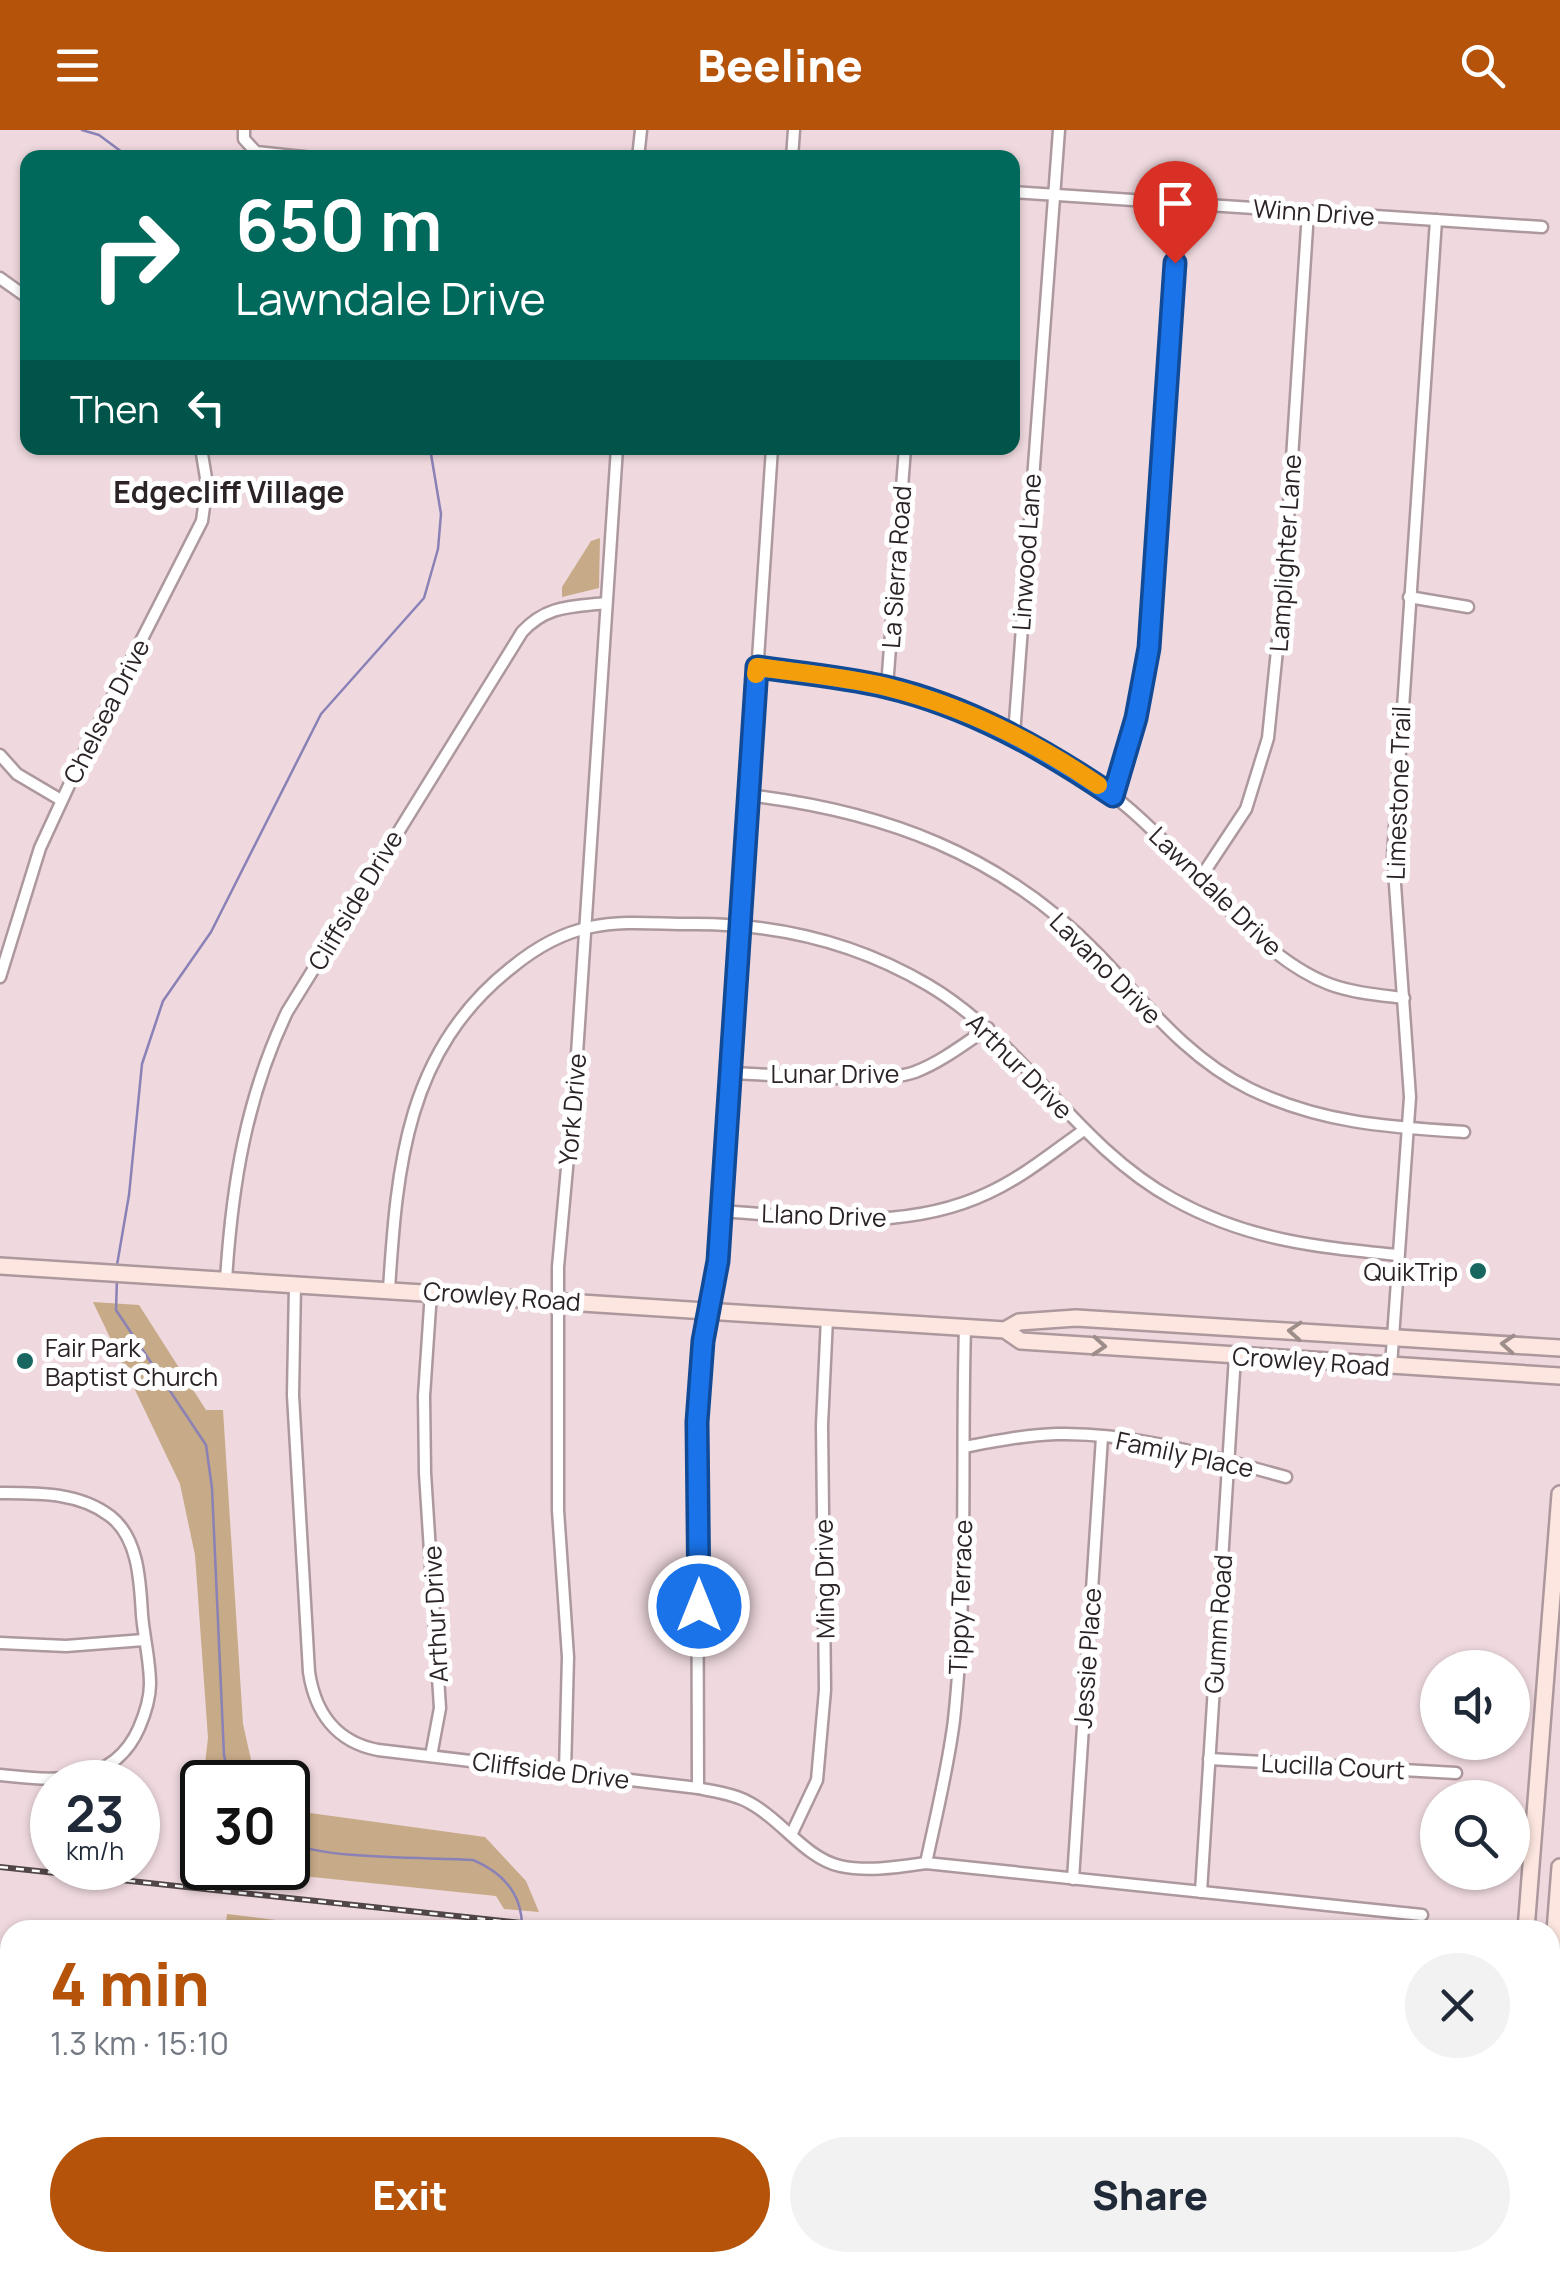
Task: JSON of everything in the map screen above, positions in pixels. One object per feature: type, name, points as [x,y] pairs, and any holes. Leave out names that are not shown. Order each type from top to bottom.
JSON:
[{"type":"main road","name":"Crowley Road","points":[[0,1266],[1005,1330],[1022,1341],[1560,1376]]},
{"type":"main road","name":"Crowley Road","points":[[1005,1330],[1019,1322],[1076,1318],[1560,1348]]},
{"type":"main road","points":[[1527,1920],[1556,1593],[1560,1494]]},
{"type":"main road","points":[[1556,1920],[1560,1867]]},
{"type":"street","name":"Linwood Lane","points":[[1014,735],[1059,130]]},
{"type":"street","name":"Winn Drive","points":[[1020,192],[1542,227]]},
{"type":"street","points":[[1113,796],[1136,718],[1149,648],[1180,203]]},
{"type":"street","name":"Lamplighter Lane","points":[[1201,877],[1246,809],[1268,738],[1284,582],[1308,212]]},
{"type":"street","name":"Limestone Trail","points":[[1391,1366],[1409,1128],[1409,1060],[1393,856],[1436,220]]},
{"type":"street","name":"Chelsea Drive","points":[[0,977],[40,848],[61,800],[202,521],[207,484],[203,455]]},
{"type":"street","name":"York Drive","points":[[565,1772],[568,1657],[557,1451],[558,1266],[617,455]]},
{"type":"street","points":[[698,1788],[697,1422],[720,1210],[772,455]]},
{"type":"street","name":"La Sierra Road","points":[[886,687],[904,455]]},
{"type":"street","points":[[1409,597],[1468,607]]},
{"type":"street","name":"Cliffside Drive","points":[[226,1280],[230,1212],[243,1132],[261,1070],[287,1012],[522,632],[538,615],[606,603]]},
{"type":"street","name":"Lawndale Drive","points":[[757,667],[886,687],[938,703],[1014,735],[1065,763],[1158,833],[1268,947],[1297,968],[1331,985],[1404,998]]},
{"type":"street","points":[[0,756],[18,774],[61,800]]},
{"type":"street","name":"Lavano Drive","points":[[747,796],[869,816],[975,860],[1018,885],[1063,922],[1200,1059],[1247,1088],[1294,1108],[1341,1121],[1464,1132]]},
{"type":"street","name":"Arthur Drive","points":[[389,1289],[402,1148],[435,1058],[470,1008],[529,954],[585,928],[636,924],[738,926],[808,935],[857,949],[928,985],[988,1028],[1084,1130],[1168,1197],[1236,1227],[1302,1246],[1398,1256]]},
{"type":"street","name":"Lunar Drive","points":[[729,1072],[876,1076],[910,1073],[942,1059],[988,1028]]},
{"type":"street","name":"Llano Drive","points":[[720,1210],[863,1220],[915,1216],[988,1194],[1025,1173],[1084,1130]]},
{"type":"street","name":"Cliffside Drive","points":[[295,1284],[295,1449],[312,1688],[329,1724],[353,1743],[378,1750],[698,1788],[750,1802],[825,1861],[839,1866],[865,1869],[926,1863],[1422,1915]]},
{"type":"street","name":"Arthur Drive","points":[[431,1292],[424,1396],[425,1454],[440,1708],[431,1756]]},
{"type":"street","name":"Ming Drive","points":[[792,1833],[817,1780],[825,1690],[822,1425],[826,1318]]},
{"type":"street","name":"Tippy Terrace","points":[[926,1863],[953,1723],[964,1555],[964,1328]]},
{"type":"street","name":"Gumm Road","points":[[1200,1892],[1235,1356]]},
{"type":"street","name":"Family Place","points":[[964,1447],[1058,1434],[1102,1437],[1147,1442],[1286,1476]]},
{"type":"street","name":"Jessie Place","points":[[1073,1879],[1102,1437]]},
{"type":"street","points":[[0,1493],[76,1499],[111,1516],[119,1525],[140,1575],[150,1684],[147,1706],[133,1742],[107,1767],[84,1777],[56,1780],[0,1775]]},
{"type":"street","points":[[0,1643],[66,1646],[144,1640]]},
{"type":"street","name":"Lucilla Court","points":[[1209,1759],[1456,1773]]},
{"type":"shaded area","points":[[600,538],[599,588],[562,597],[562,587],[591,541]]},
{"type":"shaded area","points":[[93,1302],[139,1305],[206,1410],[223,1410],[243,1724],[251,1760],[206,1760],[208,1738],[195,1555],[180,1484]]},
{"type":"shaded area","points":[[310,1813],[485,1837],[526,1881],[539,1912],[504,1909],[496,1896],[310,1877]]},
{"type":"shaded area","points":[[227,1914],[275,1920],[226,1920]]},
{"type":"waterway","points":[[82,130],[99,135],[119,150]]},
{"type":"waterway","points":[[117,1265],[129,1195],[142,1064],[163,1001],[211,932],[321,714],[424,598],[438,549],[441,514],[431,455]]},
{"type":"waterway","points":[[117,1278],[116,1310],[206,1445],[212,1488],[225,1760]]},
{"type":"waterway","points":[[310,1849],[351,1855],[473,1860],[509,1887],[521,1920]]},
{"type":"railway","points":[[0,1867],[493,1920]]},
{"type":"slow traffic","points":[[756,674],[757,667],[832,677],[886,687],[938,703],[1014,735],[1098,785]]},
{"type":"place","name":"QuikTrip","points":[[1478,1271]]},
{"type":"place","name":"Fair Park Baptist Church","points":[[25,1361]]},
{"type":"district","name":"Edgecliff Village","points":[[229,491]]},
{"type":"route","points":[[699,1606],[697,1422],[703,1341],[718,1261],[757,667],[886,687],[938,703],[1014,735],[1113,796],[1136,718],[1149,648],[1175,263]]}]
